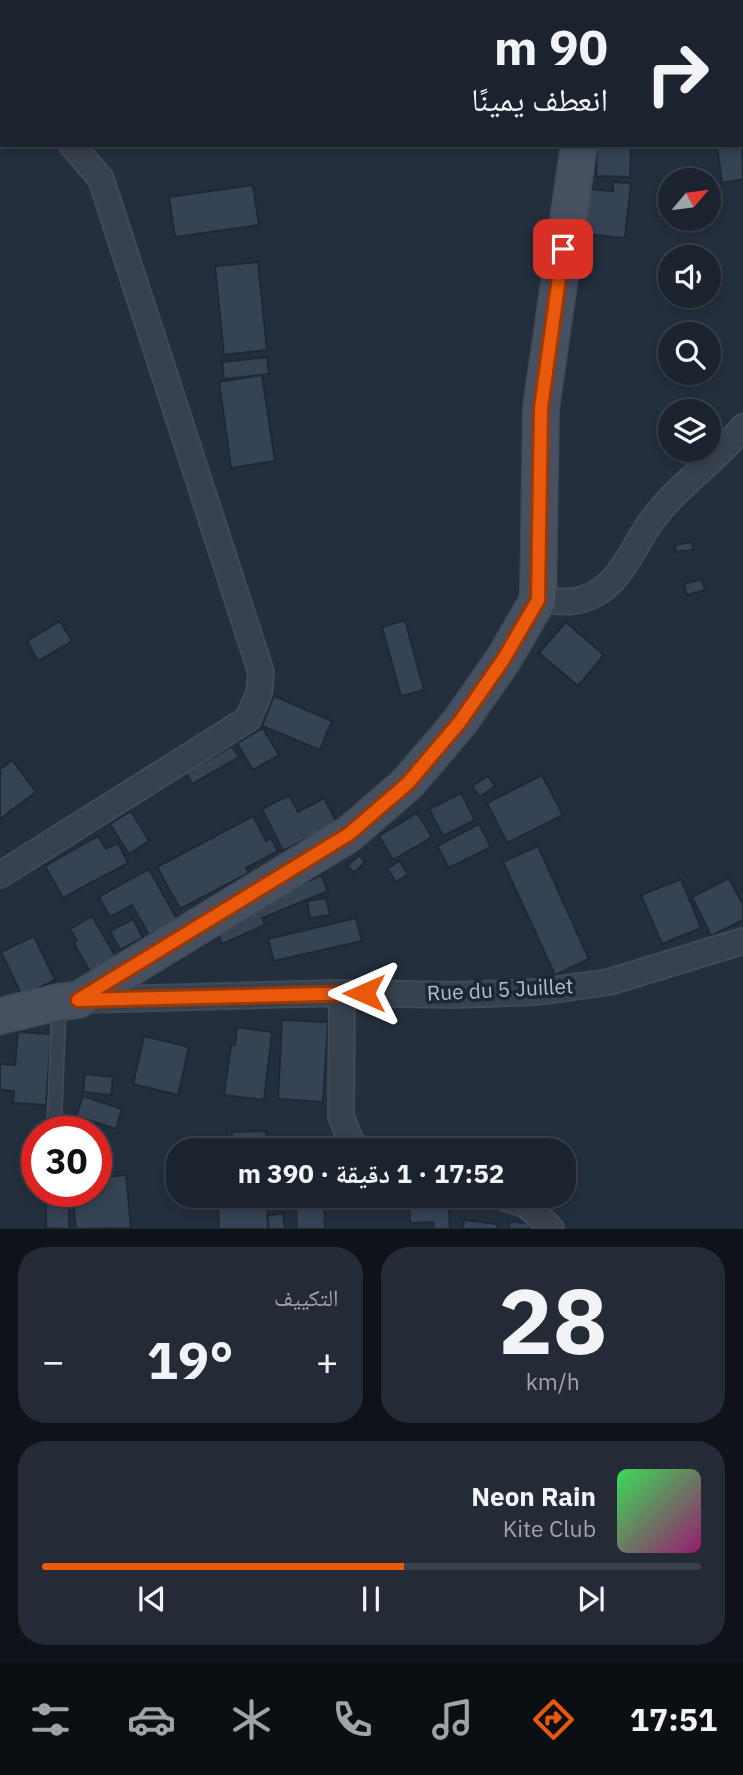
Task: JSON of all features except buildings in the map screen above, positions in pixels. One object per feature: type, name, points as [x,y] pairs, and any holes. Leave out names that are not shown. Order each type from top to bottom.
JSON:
[{"type":"street","points":[[0,875],[248,719],[260,693],[261,672],[102,179],[74,147]]},
{"type":"street","points":[[69,1001],[349,834],[408,783],[466,713],[503,660],[538,600],[541,408],[579,147]]},
{"type":"street","points":[[538,600],[573,603],[596,594],[616,578],[651,522],[683,485],[730,444],[743,427]]},
{"type":"street","name":"Rue du 5 Juillet","points":[[0,1016],[69,1001],[342,993],[454,995],[538,992],[609,982],[743,941]]},
{"type":"street","points":[[342,993],[341,1116],[349,1138]]},
{"type":"street","points":[[530,1208],[551,1229]]},
{"type":"lane","points":[[56,1116],[69,1001]]},
{"type":"route","points":[[364,993],[78,1000],[349,834],[408,783],[459,723],[503,660],[538,600],[541,408],[563,249]]}]
